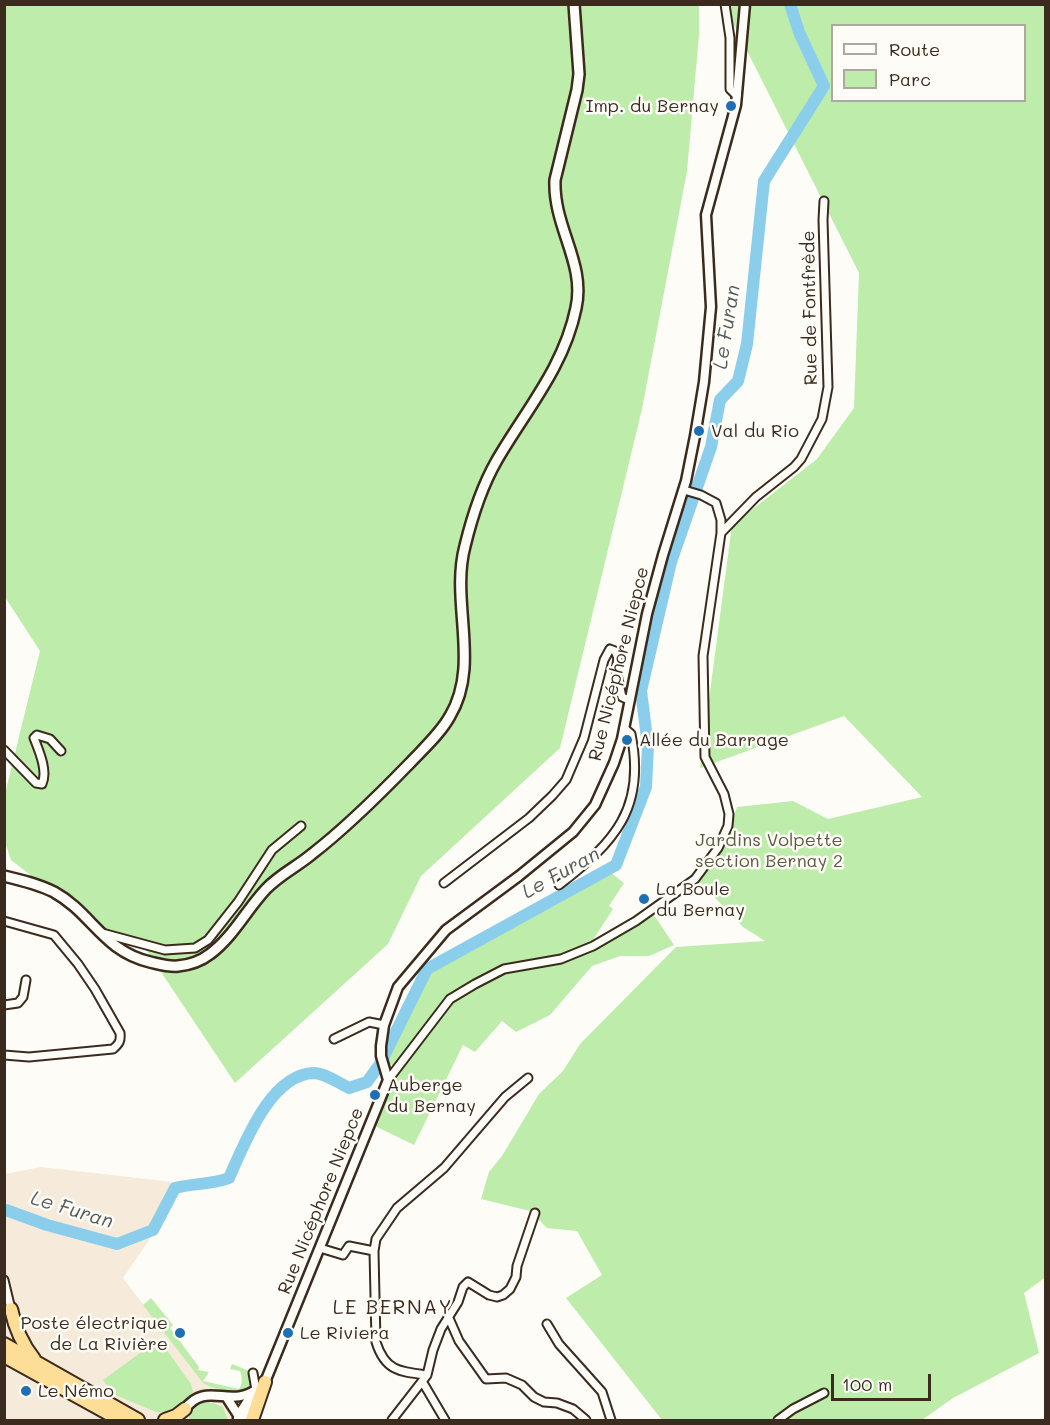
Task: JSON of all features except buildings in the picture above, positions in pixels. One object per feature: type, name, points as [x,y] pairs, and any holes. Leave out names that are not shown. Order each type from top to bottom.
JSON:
[{"type":"highway","points":[[4,1322],[8,1319],[11,1309]]},
{"type":"highway","points":[[11,1309],[24,1347],[38,1364]]},
{"type":"highway","points":[[4,1344],[122,1417],[144,1420]]},
{"type":"highway","points":[[4,1356],[122,1417],[138,1420]]},
{"type":"highway","points":[[252,1420],[258,1388]]},
{"type":"highway","points":[[165,1420],[184,1415]]},
{"type":"main road","points":[[4,876],[35,884],[55,893],[75,908],[121,952],[144,961],[177,966],[191,964],[207,957],[219,947],[268,887],[312,854],[372,802],[435,736],[450,716],[461,693],[465,670],[459,583],[461,564],[471,524],[495,464],[546,385],[563,351],[577,307],[579,284],[574,259],[563,231],[554,194],[555,180],[578,90],[574,4]]},
{"type":"street","points":[[725,4],[730,38],[730,89],[737,96]]},
{"type":"street","name":"Rue Nicéphore Niepce","points":[[239,1419],[258,1388],[320,1248],[388,1080],[381,1056],[384,1024],[398,987],[446,930],[573,832],[604,789],[614,763],[624,728],[650,604],[663,555],[686,490],[704,382],[710,327],[710,272],[706,215],[730,132],[737,96],[745,4]]},
{"type":"street","name":"Rue de Fontfrède","points":[[721,533],[756,496],[794,467],[801,459],[822,419],[828,387],[824,201]]},
{"type":"street","points":[[388,1080],[450,999],[504,969],[561,959],[593,946],[636,921],[695,879],[718,848],[728,826],[729,814],[724,794],[705,756],[703,656],[721,520],[716,503],[686,490]]},
{"type":"street","points":[[444,884],[529,818],[566,780],[584,738],[604,660],[610,649],[615,651],[618,658],[616,670],[622,697],[629,700]]},
{"type":"street","points":[[559,885],[608,843],[628,813],[636,778],[635,753],[631,734],[624,728]]},
{"type":"street","points":[[4,750],[36,783],[42,784],[45,779],[40,752],[34,738],[37,735],[50,739],[61,751]]},
{"type":"street","points":[[98,932],[165,950],[195,948],[208,940],[238,903],[272,850],[300,826]]},
{"type":"street","points":[[4,921],[54,935],[96,989],[121,1039],[113,1049],[29,1057],[4,1055]]},
{"type":"street","points":[[4,1005],[18,1003],[23,997],[26,980]]},
{"type":"street","points":[[334,1039],[369,1022],[384,1024]]},
{"type":"street","points":[[428,1375],[398,1370],[391,1367],[380,1355],[376,1342],[374,1251],[376,1239],[397,1208],[444,1168],[505,1097],[528,1078]]},
{"type":"street","points":[[392,1420],[428,1375],[433,1350],[448,1316],[458,1302],[463,1287],[468,1282],[489,1295],[497,1297],[510,1289],[516,1277],[517,1266],[535,1213]]},
{"type":"street","points":[[320,1248],[343,1255],[349,1246],[374,1251]]},
{"type":"street","points":[[4,1280],[11,1309]]},
{"type":"street","points":[[448,1316],[459,1341],[486,1379],[506,1378],[522,1385],[544,1402],[557,1403],[573,1409],[586,1420]]},
{"type":"street","points":[[547,1324],[559,1344],[602,1392],[611,1420]]},
{"type":"street","points":[[227,1398],[239,1419],[258,1388],[253,1373]]},
{"type":"street","points":[[422,1381],[445,1420]]},
{"type":"street","points":[[184,1415],[191,1401],[201,1395],[213,1394],[227,1398],[246,1396],[258,1388]]},
{"type":"street","points":[[778,1420],[793,1409],[824,1394]]},
{"type":"shaded area","points":[[41,1167],[173,1182],[149,1230],[149,1240],[123,1278],[203,1383],[237,1392],[266,1396],[256,1420],[5,1420],[4,1174]]},
{"type":"green space","points":[[4,5],[699,5],[699,35],[687,171],[642,409],[560,748],[421,876],[388,944],[235,1083],[147,951],[90,921],[11,860],[5,842],[5,794],[40,651],[5,597]]},
{"type":"green space","name":"Jardins Volpette section Bernay 2","points":[[724,5],[1045,5],[1046,1277],[1024,1293],[1039,1353],[953,1398],[922,1420],[662,1420],[566,1298],[602,1275],[577,1231],[547,1228],[530,1211],[481,1199],[489,1172],[502,1156],[539,1094],[563,1071],[580,1044],[676,947],[765,941],[743,927],[699,881],[722,846],[737,807],[793,801],[828,819],[922,797],[844,716],[700,768],[732,525],[817,459],[854,408],[859,273]]},
{"type":"green space","points":[[610,872],[624,883],[609,906],[613,909],[589,946],[567,955],[499,968],[467,984],[447,999],[393,1065],[388,1064],[387,1060],[419,991],[432,969],[559,903],[581,886]]},
{"type":"green space","points":[[652,912],[674,945],[649,956],[620,956],[592,966],[550,1015],[516,1032],[502,1021],[475,1052],[463,1045],[414,1145],[373,1125],[391,1082],[415,1047],[451,1003],[475,987],[507,971],[571,958],[615,938]]},
{"type":"green space","points":[[151,1298],[173,1325],[170,1328],[199,1367],[198,1370],[209,1372],[203,1381],[239,1389],[242,1383],[241,1373],[230,1369],[232,1364],[249,1371],[248,1389],[238,1392],[226,1391],[203,1383],[143,1305]]},
{"type":"green space","points":[[155,1342],[161,1342],[191,1384],[193,1392],[177,1410],[169,1413],[156,1412],[113,1394],[103,1380]]},
{"type":"green space","points":[[202,1403],[213,1403],[223,1407],[228,1420],[189,1420],[192,1410]]},
{"type":"waterway","name":"Le Furan","points":[[6,1210],[47,1225],[117,1244],[153,1230],[175,1188],[229,1178],[261,1114],[284,1085],[298,1076],[314,1073],[327,1076],[349,1088],[367,1082],[380,1064],[427,969],[616,865],[646,787],[648,746],[641,691],[671,562],[711,447],[720,400],[738,381],[747,344],[764,181],[824,86],[799,32],[790,4]]},
{"type":"place","name":"Imp. du Bernay","points":[[731,106]]},
{"type":"place","name":"Val du Rio","points":[[699,431]]},
{"type":"place","name":"Allée du Barrage","points":[[627,740]]},
{"type":"place","name":"La Boule du Bernay","points":[[644,899]]},
{"type":"place","name":"Auberge du Bernay","points":[[375,1095]]},
{"type":"place","name":"Poste électrique de La Rivière","points":[[180,1333]]},
{"type":"place","name":"Le Riviera","points":[[288,1333]]},
{"type":"place","name":"Le Némo","points":[[26,1391]]},
{"type":"district","name":"LE BERNAY","points":[[393,1308]]}]
